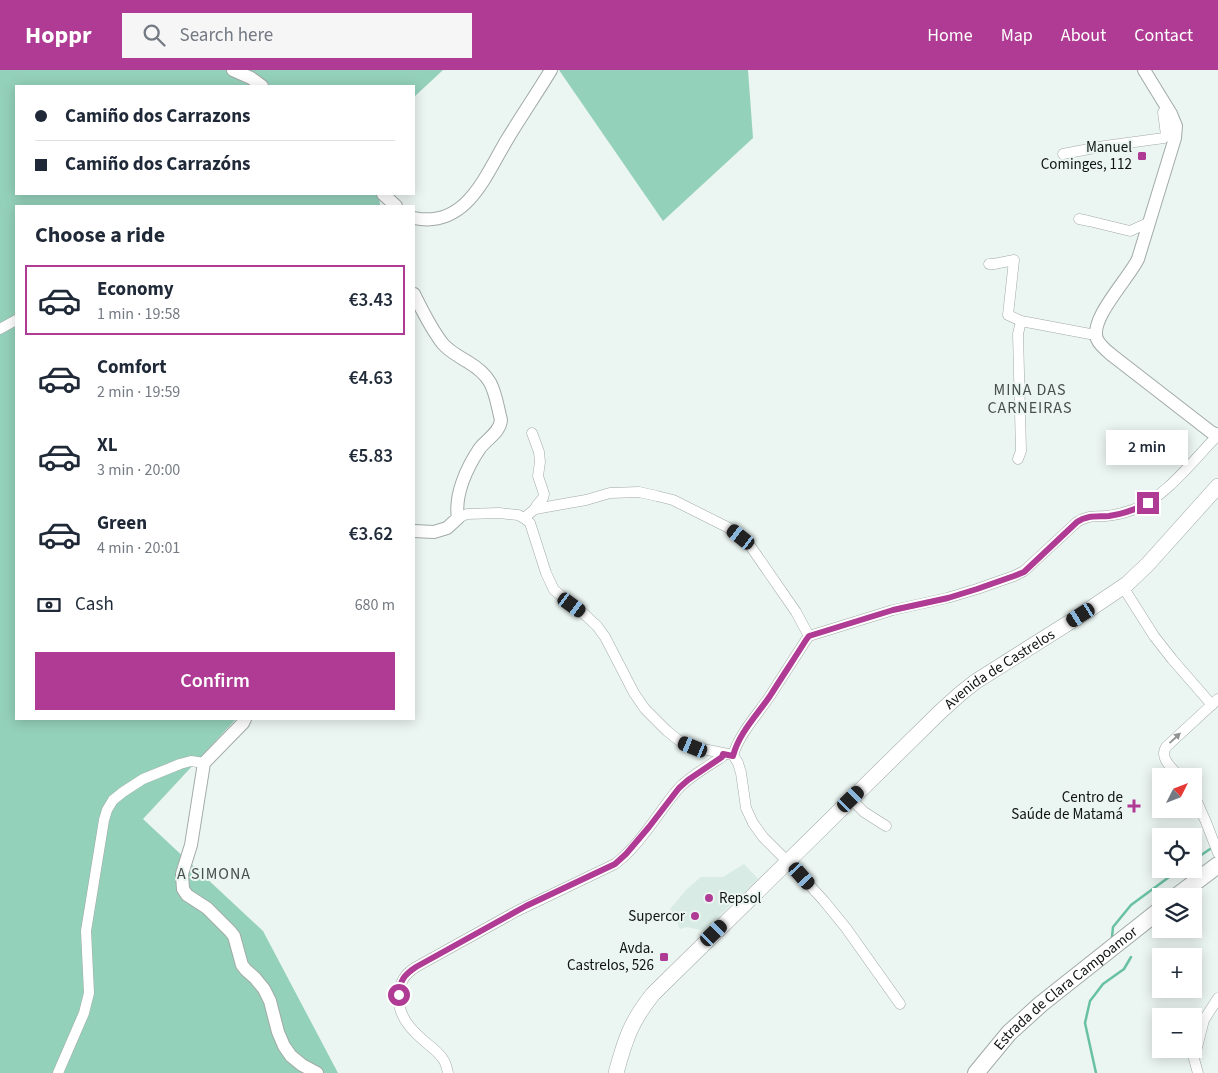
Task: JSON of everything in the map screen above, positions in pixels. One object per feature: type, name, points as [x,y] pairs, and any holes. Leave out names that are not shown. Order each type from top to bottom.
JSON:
[{"type":"main road","name":"Avenida de Castrelos","points":[[616,1073],[629,1032],[635,1018],[644,1005],[666,981],[940,712],[968,688],[1123,587],[1148,564],[1218,486]]},
{"type":"main road","points":[[1185,888],[1218,856]]},
{"type":"main road","points":[[1202,890],[1218,877]]},
{"type":"main road","name":"Estrada de Clara Campoamor","points":[[976,1073],[1010,1033],[1041,1004],[1152,916]]},
{"type":"main road","name":"Estrada de Clara Campoamor","points":[[988,1073],[1016,1040],[1048,1011],[1152,928]]},
{"type":"street","points":[[232,70],[251,78],[261,85]]},
{"type":"street","points":[[415,219],[430,220],[446,216],[467,202],[477,191],[507,139],[551,70]]},
{"type":"street","points":[[448,1073],[442,1057],[417,1035],[399,1008],[400,984],[404,977],[416,967],[517,911],[615,864],[649,827],[679,788],[722,757],[728,755],[809,636],[893,610],[948,598],[1024,572],[1082,518],[1124,513],[1148,503],[1158,496],[1187,469],[1218,435],[1211,432],[1113,356],[1096,338],[1099,317],[1136,264],[1175,138],[1176,126],[1144,70]]},
{"type":"street","points":[[1063,154],[1164,138],[1166,135],[1163,112],[1167,108]]},
{"type":"street","points":[[384,195],[395,205]]},
{"type":"street","points":[[1079,219],[1130,231],[1150,222]]},
{"type":"street","points":[[989,264],[1014,260],[1008,315],[1021,321],[1096,334]]},
{"type":"street","points":[[415,296],[430,324],[444,344],[452,352],[476,366],[489,378],[501,420],[496,431],[481,447],[464,480],[458,501],[458,518]]},
{"type":"street","points":[[0,329],[15,321]]},
{"type":"street","points":[[1018,459],[1021,451],[1018,334],[1021,321]]},
{"type":"street","points":[[524,518],[535,509],[544,494],[538,476],[539,452],[532,433]]},
{"type":"street","points":[[535,509],[586,500],[610,493],[639,492],[673,500],[729,528],[751,547],[796,612],[809,636]]},
{"type":"street","points":[[415,532],[434,532],[447,528],[458,518],[467,514],[499,513],[518,515],[530,523],[554,590],[597,626],[634,693],[645,709],[667,731],[682,742],[693,747],[728,755],[738,763],[746,808],[763,837],[824,901],[846,928],[900,1004]]},
{"type":"street","points":[[1123,587],[1154,636],[1172,659],[1215,702],[1166,747],[1164,758],[1173,768]]},
{"type":"street","points":[[244,720],[204,763],[191,845],[182,874],[183,890],[187,895],[207,908],[234,936],[242,965],[264,989],[270,1001],[278,1032],[284,1046],[297,1061],[317,1073]]},
{"type":"street","points":[[58,1073],[84,1013],[89,994],[86,931],[107,810],[113,800],[143,780],[180,764],[191,761],[204,763]]},
{"type":"street","points":[[851,799],[864,812],[886,826]]},
{"type":"street","points":[[1202,813],[1218,856]]},
{"type":"street","points":[[1198,1073],[1194,1059],[1204,1020],[1218,998]]},
{"type":"shaded area","name":"Repsol","points":[[744,864],[758,879],[705,931],[687,927],[680,929],[670,909],[687,889],[701,877],[723,877]]},
{"type":"green space","points":[[0,70],[443,70],[415,96],[415,85],[15,85],[15,195],[379,195],[380,205],[15,205],[15,720],[235,720],[143,819],[263,931],[338,1073],[0,1073]]},
{"type":"green space","points":[[559,70],[748,70],[753,138],[663,221]]},
{"type":"waterway","points":[[1202,855],[1213,847]]},
{"type":"waterway","points":[[1112,937],[1113,927],[1131,905],[1168,878]]},
{"type":"waterway","points":[[1096,1073],[1085,1023],[1090,1001],[1103,984],[1124,969],[1131,957]]},
{"type":"place","name":"Manuel Cominges, 112","points":[[1142,156]]},
{"type":"place","name":"Centro de Saúde de Matamá","points":[[1134,806]]},
{"type":"place","name":"Repsol","points":[[709,898]]},
{"type":"place","name":"Supercor","points":[[695,916]]},
{"type":"place","name":"Avda. Castrelos, 526","points":[[664,957]]},
{"type":"district","name":"MINA DAS CARNEIRAS","points":[[1030,398]]},
{"type":"district","name":"A SIMONA","points":[[214,873]]},
{"type":"route","points":[[399,995],[400,984],[404,977],[416,967],[517,911],[602,871],[621,859],[679,788],[722,757],[723,754],[733,756],[737,743],[809,636],[893,610],[948,598],[1014,576],[1024,572],[1082,518],[1124,513],[1148,503]]}]
